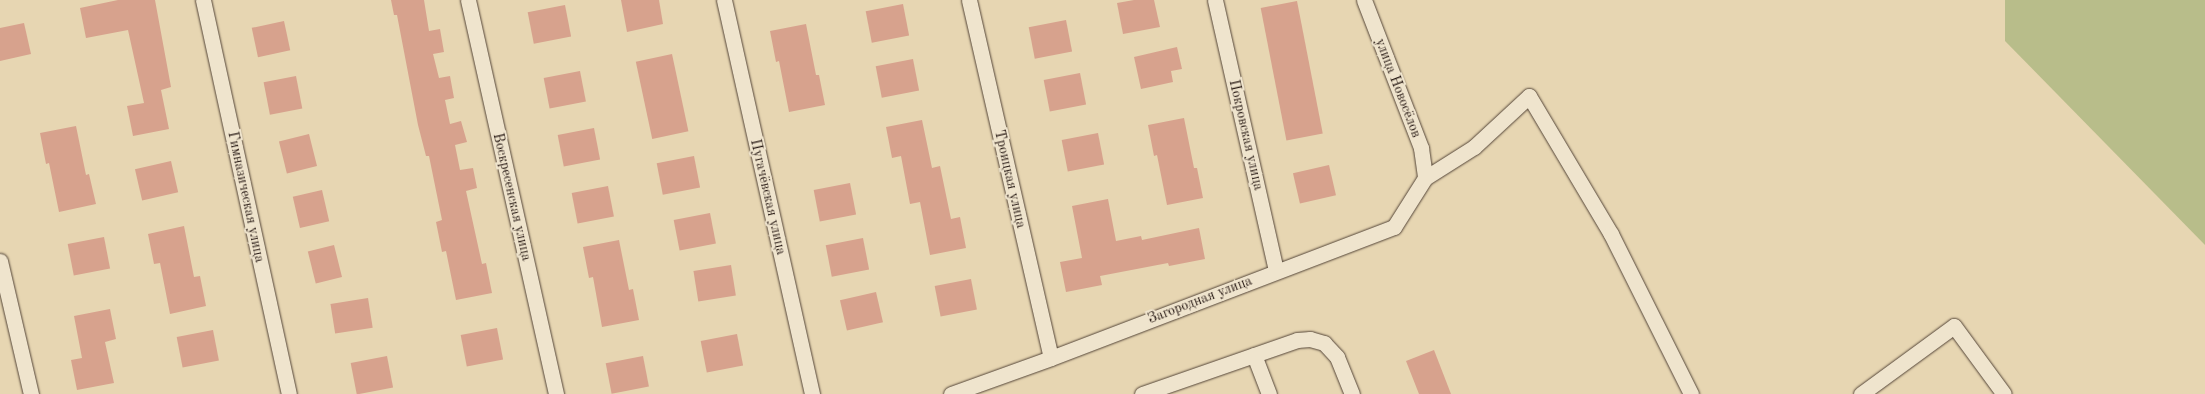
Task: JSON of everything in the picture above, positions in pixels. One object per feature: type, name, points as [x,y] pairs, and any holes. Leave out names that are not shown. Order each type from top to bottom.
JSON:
[{"type":"street","name":"Гимназическая улица","points":[[203,0],[289,394]]},
{"type":"street","name":"Воскресенская улица","points":[[468,0],[556,394]]},
{"type":"street","name":"Пугачёвская улица","points":[[724,0],[812,394]]},
{"type":"street","name":"Троицкая улица","points":[[969,0],[1051,358]]},
{"type":"street","name":"Покровская улица","points":[[1216,0],[1276,270]]},
{"type":"street","name":"улица Новосёлов","points":[[1364,0],[1421,148],[1426,178]]},
{"type":"street","points":[[1426,178],[1474,147],[1529,96],[1611,234],[1690,394]]},
{"type":"street","name":"Загородная улица","points":[[952,394],[1394,227],[1426,178]]},
{"type":"street","points":[[0,262],[30,394]]},
{"type":"street","points":[[1862,394],[1954,326],[2004,394]]},
{"type":"street","points":[[1142,394],[1297,340],[1310,339],[1324,343],[1337,357],[1352,394]]},
{"type":"street","points":[[1254,355],[1269,394]]},
{"type":"green space","points":[[2005,0],[2205,0],[2205,245],[2005,41]]},
{"type":"building","points":[[118,0],[155,0],[171,87],[161,90],[169,129],[133,136],[127,106],[144,103],[128,30],[86,38],[80,8]]},
{"type":"building","points":[[391,0],[424,0],[429,31],[440,29],[444,52],[433,54],[439,78],[450,76],[454,98],[445,100],[450,124],[461,121],[467,142],[455,145],[460,170],[473,168],[477,188],[466,191],[482,264],[486,263],[492,293],[456,300],[446,251],[442,252],[436,222],[442,220],[429,156],[426,156],[418,125],[397,15],[394,15]]},
{"type":"building","points":[[621,0],[659,0],[663,24],[627,32]]},
{"type":"building","points":[[1134,0],[1154,0],[1160,27],[1123,34],[1117,3]]},
{"type":"building","points":[[1297,1],[1323,134],[1286,141],[1261,8]]},
{"type":"building","points":[[903,4],[909,35],[872,43],[866,11]]},
{"type":"building","points":[[565,5],[571,36],[534,44],[528,12]]},
{"type":"building","points":[[1066,20],[1072,51],[1035,59],[1029,27]]},
{"type":"building","points":[[284,21],[290,50],[258,57],[252,28]]},
{"type":"building","points":[[24,23],[31,54],[0,61],[0,28]]},
{"type":"building","points":[[806,24],[816,75],[819,75],[825,105],[789,112],[779,61],[776,62],[770,31]]},
{"type":"building","points":[[1177,47],[1182,69],[1171,71],[1173,82],[1141,89],[1134,57]]},
{"type":"building","points":[[672,54],[688,131],[652,139],[636,62]]},
{"type":"building","points":[[913,59],[919,90],[882,98],[876,66]]},
{"type":"building","points":[[580,71],[586,101],[550,108],[544,78]]},
{"type":"building","points":[[1080,73],[1086,104],[1050,111],[1044,80]]},
{"type":"building","points":[[296,76],[302,108],[270,115],[264,82]]},
{"type":"building","points":[[1184,118],[1194,168],[1197,168],[1203,198],[1167,205],[1157,155],[1154,156],[1148,125]]},
{"type":"building","points":[[922,120],[932,168],[940,166],[951,219],[960,217],[966,248],[930,255],[920,202],[910,204],[901,156],[892,158],[886,127]]},
{"type":"building","points":[[76,126],[86,175],[89,174],[96,204],[59,212],[49,163],[46,164],[40,133]]},
{"type":"building","points":[[594,128],[600,159],[564,166],[558,135]]},
{"type":"building","points":[[1098,133],[1104,164],[1068,171],[1062,140]]},
{"type":"building","points":[[309,134],[317,166],[287,174],[279,141]]},
{"type":"building","points":[[694,156],[700,187],[663,195],[657,163]]},
{"type":"building","points":[[171,161],[178,192],[142,201],[135,169]]},
{"type":"building","points":[[1329,165],[1336,195],[1300,204],[1293,173]]},
{"type":"building","points":[[850,183],[856,214],[820,221],[814,190]]},
{"type":"building","points":[[608,186],[614,216],[578,223],[572,193]]},
{"type":"building","points":[[322,190],[329,221],[300,228],[293,197]]},
{"type":"building","points":[[1108,199],[1116,241],[1141,236],[1142,240],[1199,228],[1205,259],[1169,266],[1168,263],[1100,276],[1102,285],[1066,292],[1060,262],[1082,258],[1072,206]]},
{"type":"building","points":[[710,213],[716,243],[680,250],[674,220]]},
{"type":"building","points":[[184,226],[194,277],[200,276],[206,306],[170,314],[160,263],[154,264],[148,234]]},
{"type":"building","points":[[104,237],[110,268],[74,275],[68,244]]},
{"type":"building","points":[[863,238],[869,269],[832,277],[826,245]]},
{"type":"building","points":[[619,240],[629,290],[633,289],[639,320],[602,327],[593,277],[589,278],[583,247]]},
{"type":"building","points":[[334,245],[342,277],[316,284],[308,252]]},
{"type":"building","points":[[731,265],[736,296],[698,302],[693,271]]},
{"type":"building","points":[[971,279],[977,309],[941,316],[935,286]]},
{"type":"building","points":[[876,292],[883,322],[847,331],[840,300]]},
{"type":"building","points":[[368,298],[373,328],[335,334],[330,304]]},
{"type":"building","points":[[110,309],[116,339],[105,342],[114,383],[77,390],[71,360],[82,358],[74,316]]},
{"type":"building","points":[[497,328],[503,359],[467,366],[461,335]]},
{"type":"building","points":[[213,330],[219,360],[183,367],[177,337]]},
{"type":"building","points":[[737,334],[743,365],[707,372],[701,341]]},
{"type":"building","points":[[1434,350],[1451,394],[1419,394],[1406,361]]},
{"type":"building","points":[[387,356],[393,387],[357,394],[351,363]]},
{"type":"building","points":[[643,356],[649,386],[612,394],[606,363]]}]
